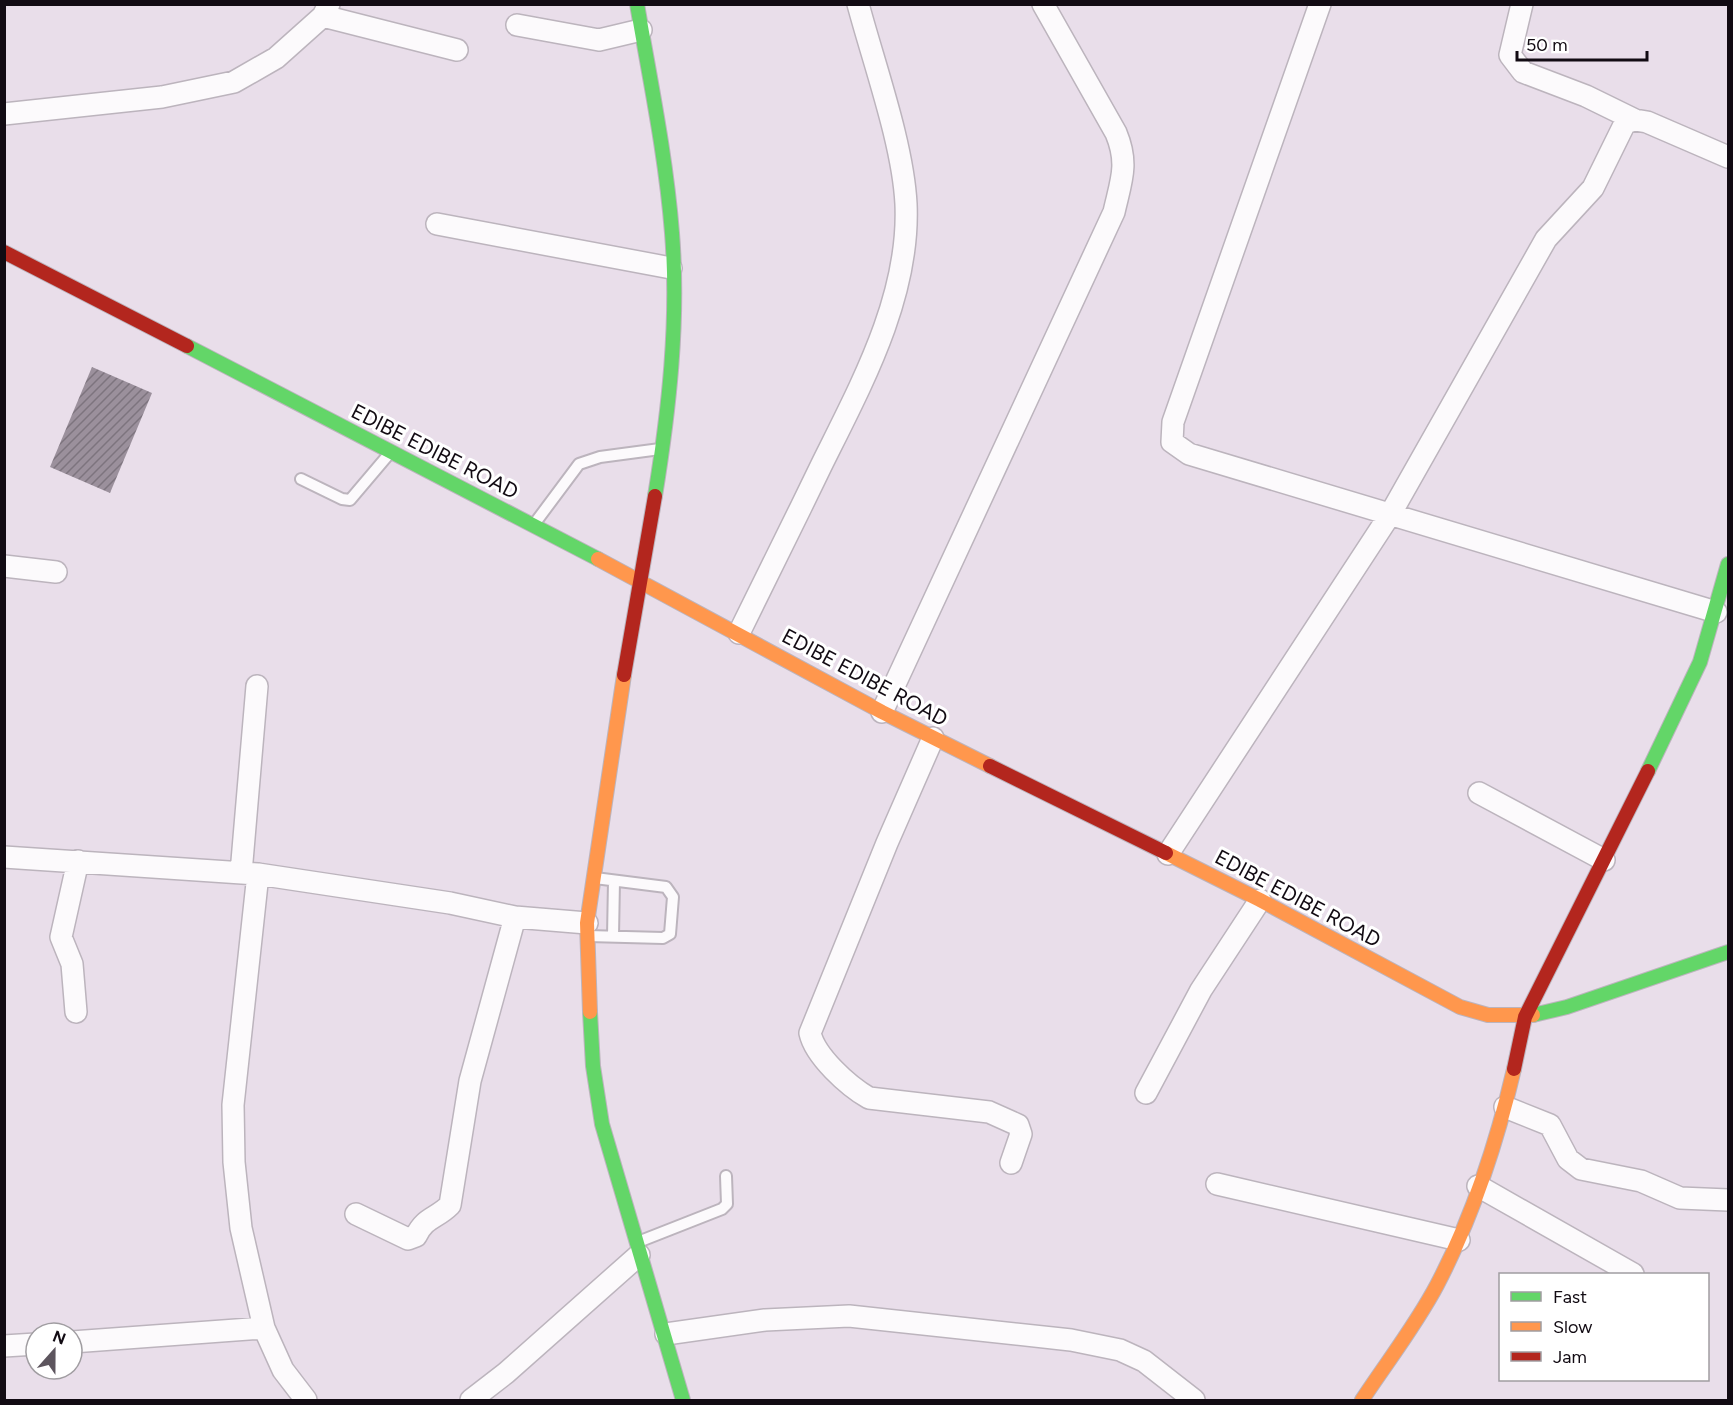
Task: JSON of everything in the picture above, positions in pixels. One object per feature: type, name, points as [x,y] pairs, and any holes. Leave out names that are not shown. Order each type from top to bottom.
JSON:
[{"type":"street","points":[[637,4],[666,174],[672,235],[671,268],[674,292],[669,412],[608,771],[594,878],[588,929],[592,1066],[602,1124],[637,1249],[666,1334],[683,1401]]},
{"type":"street","points":[[739,633],[868,370],[894,297],[905,236],[906,202],[897,151],[858,4]]},
{"type":"street","points":[[882,712],[1114,212],[1122,180],[1124,151],[1116,133],[1043,4]]},
{"type":"street","points":[[1320,4],[1173,422],[1172,442],[1190,454],[1716,612]]},
{"type":"street","points":[[1522,4],[1510,55],[1523,72],[1586,96],[1635,120],[1647,122],[1728,157]]},
{"type":"street","points":[[4,114],[162,97],[234,82],[276,58],[326,10],[457,50]]},
{"type":"street","points":[[516,25],[599,40],[641,30]]},
{"type":"street","points":[[1168,854],[1391,513],[1546,239],[1588,195],[1625,123],[1635,120]]},
{"type":"street","points":[[436,224],[671,268]]},
{"type":"street","name":"EDIBE EDIBE ROAD","points":[[4,252],[639,580],[882,712],[1260,900],[1460,1007],[1488,1016],[1525,1017],[1568,1007],[1728,952]]},
{"type":"street","points":[[1362,1401],[1436,1287],[1459,1240],[1505,1107],[1525,1017],[1700,662],[1728,564]]},
{"type":"street","points":[[4,566],[56,572]]},
{"type":"street","points":[[257,686],[250,873],[233,1105],[234,1162],[241,1228],[264,1328],[283,1370],[306,1401]]},
{"type":"street","points":[[933,738],[886,843],[810,1033],[812,1045],[852,1088],[869,1098],[989,1112],[1018,1125],[1022,1134],[1011,1163]]},
{"type":"street","points":[[1479,793],[1604,860]]},
{"type":"street","points":[[4,857],[250,873],[450,903],[588,929]]},
{"type":"street","points":[[76,1012],[72,964],[61,937],[78,861]]},
{"type":"street","points":[[1146,1093],[1201,990],[1260,900]]},
{"type":"street","points":[[356,1214],[408,1239],[416,1236],[422,1223],[442,1213],[450,1205],[470,1081],[515,916]]},
{"type":"street","points":[[1505,1107],[1550,1125],[1568,1159],[1581,1169],[1641,1182],[1680,1198],[1728,1200]]},
{"type":"street","points":[[1217,1184],[1459,1240]]},
{"type":"street","points":[[1478,1186],[1630,1273]]},
{"type":"street","points":[[471,1401],[506,1373],[637,1249]]},
{"type":"street","points":[[666,1334],[765,1320],[849,1316],[1071,1340],[1120,1350],[1144,1360],[1194,1401]]},
{"type":"street","points":[[84,1341],[264,1328]]},
{"type":"street","points":[[4,1346],[24,1345]]},
{"type":"lane","points":[[533,525],[579,464],[600,458],[663,449]]},
{"type":"lane","points":[[301,479],[342,499],[350,500],[391,452]]},
{"type":"lane","points":[[588,929],[613,936],[663,938],[670,934],[673,897],[666,887],[594,878]]},
{"type":"lane","points":[[613,936],[614,880]]},
{"type":"lane","points":[[637,1249],[722,1209],[727,1204],[726,1176]]},
{"type":"building","points":[[92,367],[152,393],[110,493],[50,467]]},
{"type":"traffic: fast","points":[[637,4],[666,175],[674,266],[671,365],[665,431],[655,496]]},
{"type":"traffic: fast","points":[[187,346],[598,559]]},
{"type":"traffic: fast","points":[[1648,771],[1700,662],[1728,564]]},
{"type":"traffic: fast","points":[[1533,1015],[1567,1007],[1728,952]]},
{"type":"traffic: fast","points":[[590,1012],[593,1066],[602,1124],[683,1400]]},
{"type":"traffic: slow","points":[[598,559],[882,712],[990,766]]},
{"type":"traffic: slow","points":[[590,1012],[587,923],[624,675]]},
{"type":"traffic: slow","points":[[1166,853],[1260,900],[1460,1007],[1488,1015],[1533,1015]]},
{"type":"traffic: slow","points":[[1362,1400],[1420,1314],[1450,1259],[1482,1179],[1500,1124],[1514,1069]]},
{"type":"traffic: jam","points":[[4,252],[187,346]]},
{"type":"traffic: jam","points":[[624,675],[655,496]]},
{"type":"traffic: jam","points":[[990,766],[1166,853]]},
{"type":"traffic: jam","points":[[1514,1069],[1525,1017],[1648,771]]}]
